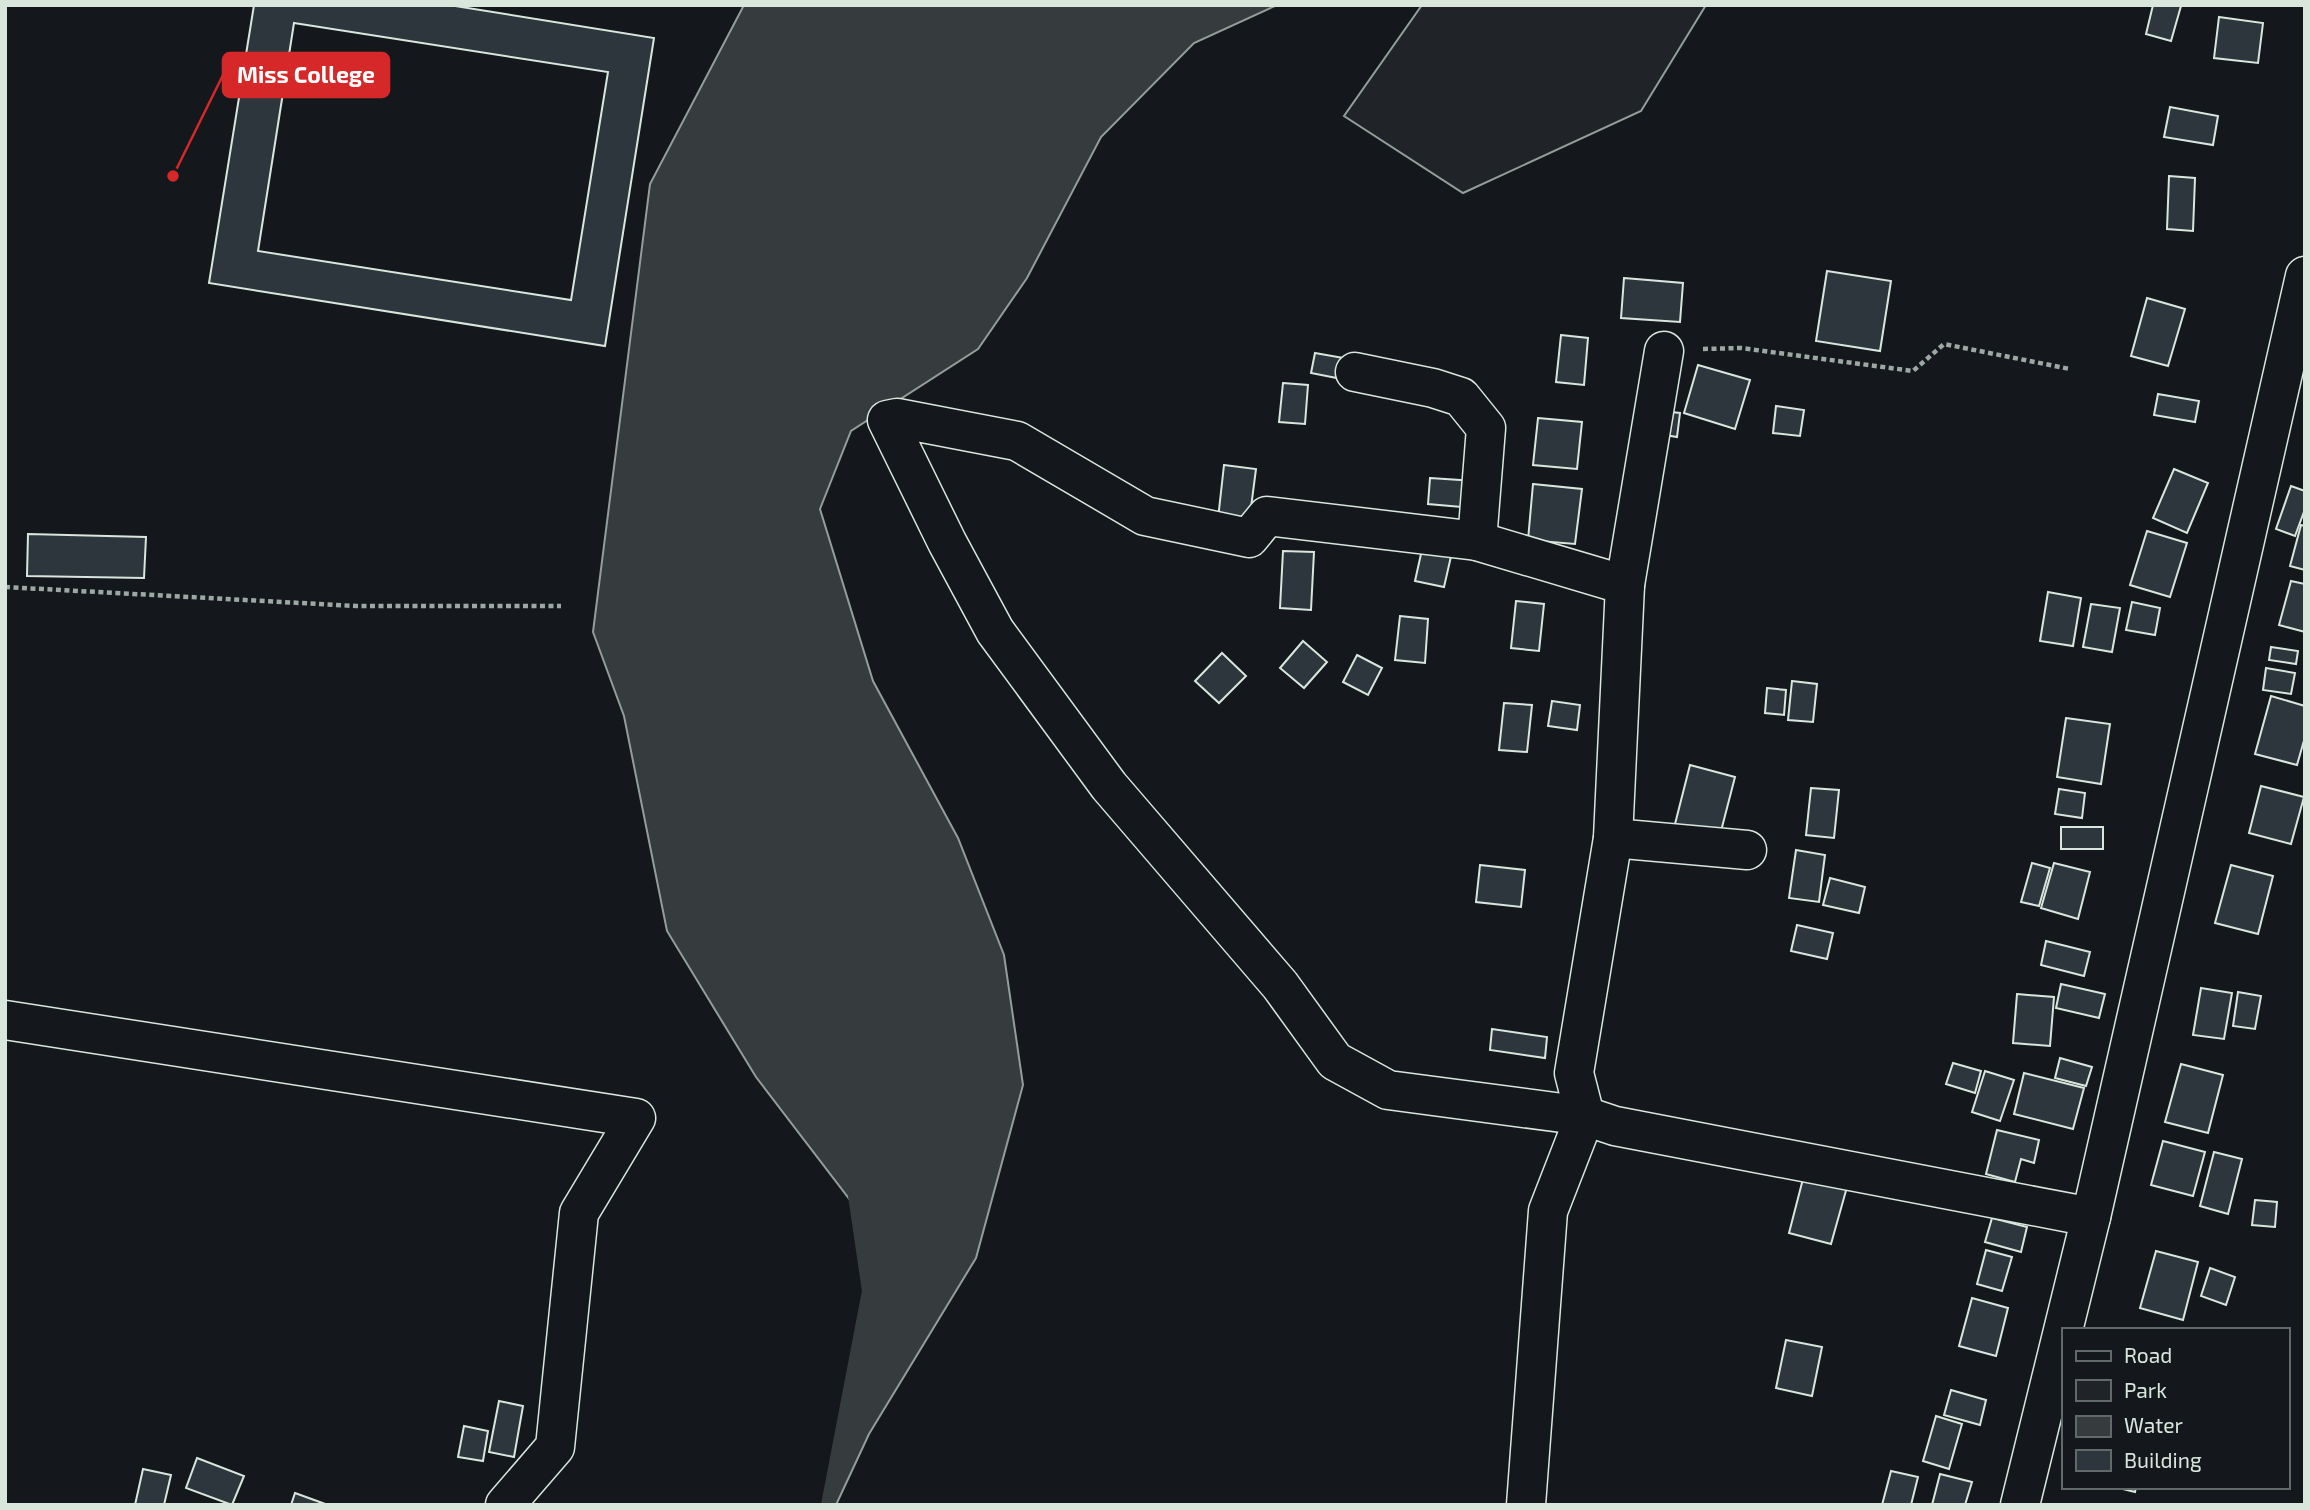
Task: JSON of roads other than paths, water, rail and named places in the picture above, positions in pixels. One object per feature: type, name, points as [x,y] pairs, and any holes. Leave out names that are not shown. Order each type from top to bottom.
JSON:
[{"type":"street","points":[[2064,1328],[2305,276]]},
{"type":"street","points":[[1526,1505],[1548,1211],[1585,1116],[1574,1073],[1613,838],[1625,585],[1664,351]]},
{"type":"street","points":[[1355,372],[1433,388],[1461,397],[1486,428],[1477,541]]},
{"type":"street","points":[[1625,585],[1477,541],[1267,516],[1249,538],[1145,516],[1017,441],[897,418],[887,420],[947,542],[995,631],[1109,786],[1280,985],[1335,1061],[1388,1090],[1585,1116],[1615,1126],[2091,1217]]},
{"type":"street","points":[[1613,838],[1747,850]]},
{"type":"street","points":[[5,1020],[636,1118],[579,1213],[555,1447],[505,1505]]},
{"type":"street","points":[[2020,1505],[2062,1335]]},
{"type":"water","points":[[744,5],[1277,5],[1194,43],[1101,137],[1027,278],[978,349],[851,431],[820,509],[873,681],[958,838],[1004,955],[1023,1085],[976,1258],[869,1434],[836,1505],[827,1505],[868,1291],[853,1204],[756,1077],[667,931],[624,716],[593,632],[650,184]]},
{"type":"waterway","points":[[827,1505],[868,1291],[854,1196]]},
{"type":"place","name":"Miss College","points":[[173,176]]}]
